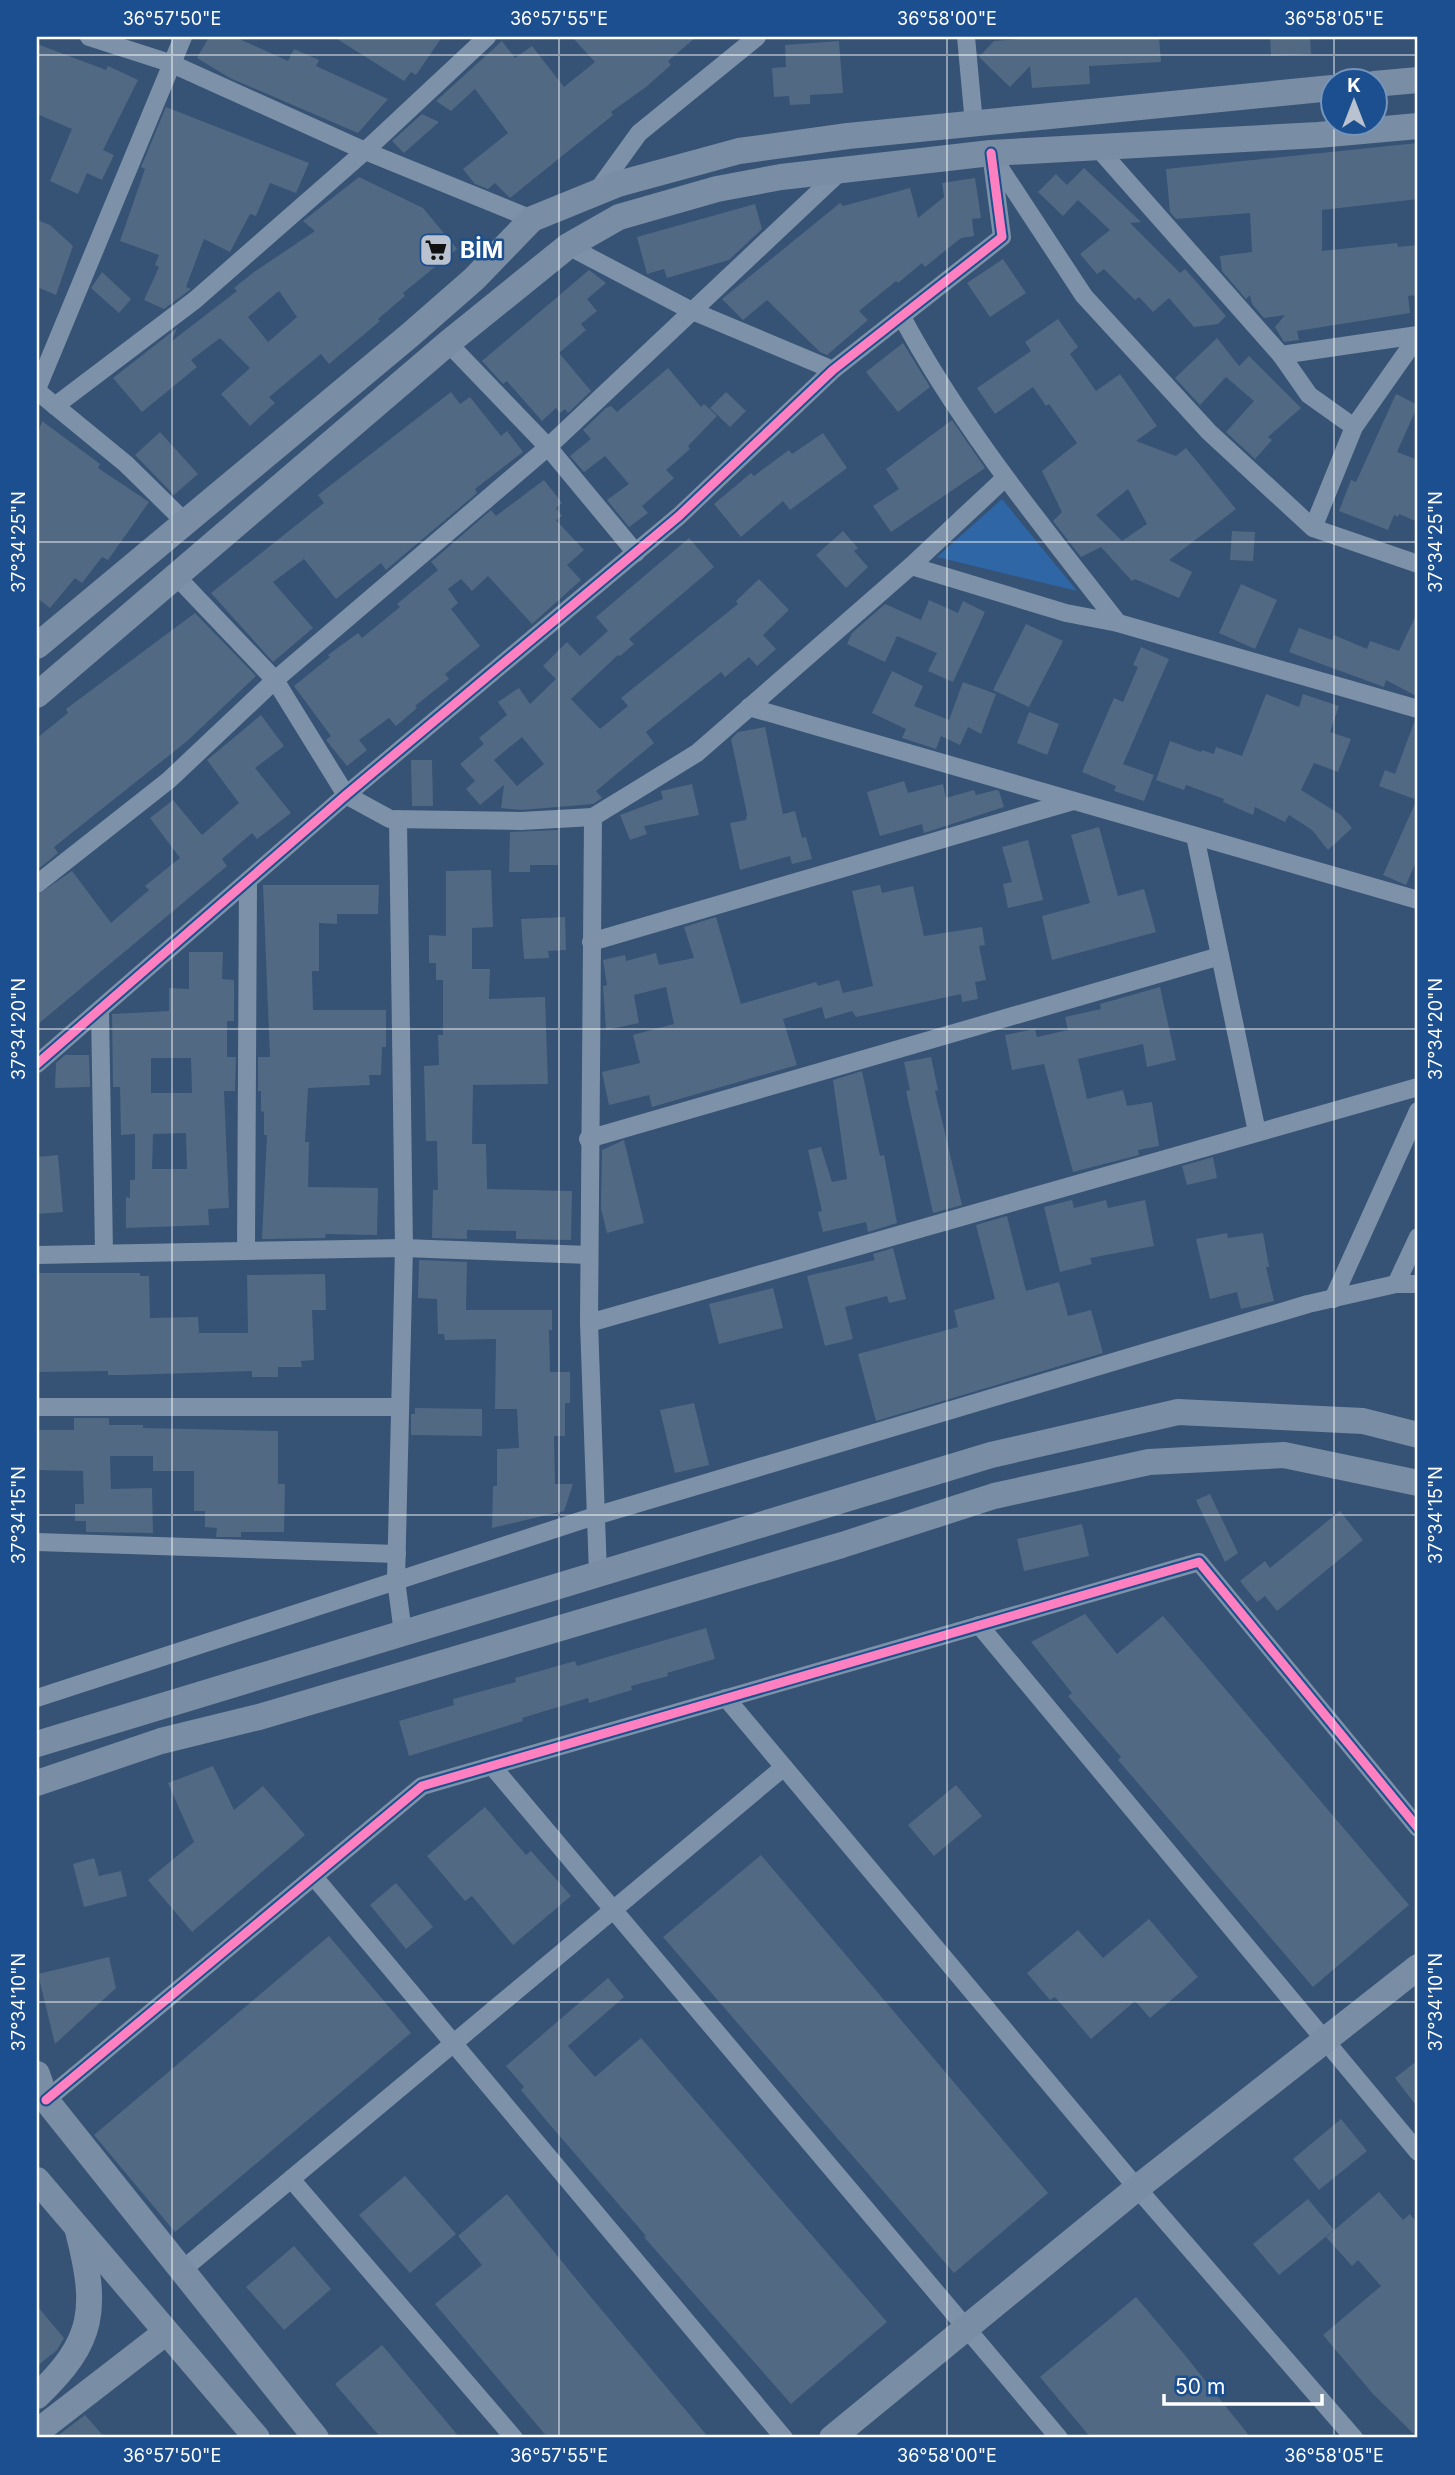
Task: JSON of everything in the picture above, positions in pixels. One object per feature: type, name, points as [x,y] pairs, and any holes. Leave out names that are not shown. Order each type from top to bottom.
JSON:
[{"type":"main road","points":[[1388,83],[1418,80]]},
{"type":"main road","points":[[37,646],[474,279],[532,219],[593,197],[618,184],[739,151],[1318,89]]},
{"type":"main road","points":[[37,695],[448,343],[568,246],[619,217],[658,204],[743,184],[842,170],[991,153],[1318,135],[1418,125]]},
{"type":"main road","points":[[37,1744],[991,1455],[1178,1412],[1363,1420],[1418,1435]]},
{"type":"main road","points":[[37,1783],[161,1741],[259,1717],[829,1549],[994,1496],[1136,1465],[1283,1455],[1418,1483]]},
{"type":"main road","points":[[832,2438],[1136,2188],[1418,1967]]},
{"type":"main road","points":[[37,2074],[46,2100],[316,2438]]},
{"type":"main road","points":[[37,2180],[257,2438]]},
{"type":"main road","points":[[37,2396],[65,2369],[86,2335],[88,2295],[77,2230]]},
{"type":"main road","points":[[37,2432],[166,2333]]},
{"type":"street","points":[[89,37],[170,64],[365,151],[532,219]]},
{"type":"street","points":[[183,37],[37,390],[126,464],[186,523]]},
{"type":"street","points":[[55,405],[195,300],[365,151],[487,37]]},
{"type":"street","points":[[593,197],[639,133],[757,37]]},
{"type":"street","points":[[966,37],[974,124]]},
{"type":"street","points":[[1097,146],[1281,355],[1309,395],[1354,427]]},
{"type":"street","points":[[37,1064],[346,795],[679,516],[833,370],[1002,237],[991,153]]},
{"type":"street","points":[[991,153],[1084,296],[1209,432],[1312,527],[1418,564]]},
{"type":"street","points":[[37,884],[169,780],[275,680],[548,447],[690,310],[842,170]]},
{"type":"street","points":[[568,246],[690,310],[833,370]]},
{"type":"street","points":[[902,317],[936,379],[1005,478],[1118,623]]},
{"type":"street","points":[[1281,355],[1418,335]]},
{"type":"street","points":[[1312,527],[1354,427],[1418,335]]},
{"type":"street","points":[[448,343],[548,447],[635,553]]},
{"type":"street","points":[[177,577],[275,680],[346,795],[390,819],[398,820],[522,821],[593,817],[697,753],[911,566],[1005,478]]},
{"type":"street","points":[[911,566],[1066,613],[1118,623],[1418,709]]},
{"type":"street","points":[[749,707],[1418,900]]},
{"type":"street","points":[[591,943],[1073,800]]},
{"type":"street","points":[[593,817],[588,1139],[589,1323],[598,1574]]},
{"type":"street","points":[[398,820],[404,1248],[396,1580],[402,1633]]},
{"type":"street","points":[[1195,836],[1257,1132]]},
{"type":"street","points":[[246,1251],[248,881]]},
{"type":"street","points":[[588,1139],[1220,956]]},
{"type":"street","points":[[100,1010],[104,1253]]},
{"type":"street","points":[[589,1323],[1418,1087]]},
{"type":"street","points":[[1333,1298],[1418,1111]]},
{"type":"street","points":[[1396,1284],[1418,1237]]},
{"type":"street","points":[[37,1255],[404,1248],[589,1255]]},
{"type":"street","points":[[37,1698],[595,1516],[1333,1298],[1396,1284],[1418,1284]]},
{"type":"street","points":[[37,1407],[400,1407]]},
{"type":"street","points":[[37,1542],[397,1554]]},
{"type":"street","points":[[46,2100],[422,1786],[1199,1562],[1418,1828]]},
{"type":"street","points":[[979,1625],[1418,2152]]},
{"type":"street","points":[[726,1698],[1136,2188],[1354,2438]]},
{"type":"street","points":[[492,1766],[1059,2438]]},
{"type":"street","points":[[181,2271],[784,1767]]},
{"type":"street","points":[[315,1878],[783,2438]]},
{"type":"street","points":[[291,2179],[514,2438]]},
{"type":"shaded area","points":[[1002,499],[1077,591],[937,557]]},
{"type":"building","points":[[209,37],[235,37],[288,61],[294,49],[319,60],[316,66],[388,99],[358,133],[230,78],[197,58]]},
{"type":"building","points":[[334,37],[442,37],[416,75],[411,72],[404,81]]},
{"type":"building","points":[[572,37],[696,37],[668,61],[671,65],[646,87],[611,112],[613,115],[510,198],[495,183],[488,189],[475,184],[463,169],[508,133],[475,89],[451,111],[436,101],[502,41],[515,58],[532,46],[564,87],[595,62]]},
{"type":"building","points":[[1048,37],[1159,37],[1161,62],[1089,66],[1090,84],[1032,88],[1030,66],[1010,87],[979,57],[994,41]]},
{"type":"building","points":[[1270,37],[1310,37],[1311,54],[1271,56]]},
{"type":"building","points":[[839,41],[843,93],[810,95],[810,104],[790,105],[789,96],[774,97],[772,68],[786,67],[785,45]]},
{"type":"building","points":[[37,44],[106,70],[108,66],[138,80],[103,150],[114,155],[102,180],[87,173],[78,194],[50,181],[72,129],[37,114]]},
{"type":"building","points":[[166,107],[309,163],[296,193],[270,183],[256,216],[250,214],[230,252],[204,239],[186,287],[191,289],[164,309],[144,300],[159,267],[155,265],[159,255],[120,241],[145,169],[141,167]]},
{"type":"building","points":[[422,114],[439,122],[404,153],[392,141]]},
{"type":"building","points":[[1418,143],[1418,199],[1322,210],[1322,251],[1397,243],[1398,247],[1418,245],[1418,295],[1408,296],[1410,313],[1297,331],[1299,340],[1284,342],[1275,327],[1285,315],[1264,318],[1252,304],[1250,295],[1246,299],[1222,271],[1220,256],[1252,252],[1250,213],[1176,219],[1170,212],[1166,169]]},
{"type":"building","points":[[1084,168],[1141,222],[1130,223],[1180,273],[1185,269],[1226,316],[1218,324],[1194,327],[1169,298],[1153,312],[1139,297],[1135,300],[1104,269],[1097,274],[1080,254],[1110,230],[1078,200],[1063,216],[1038,192],[1056,174],[1067,185]]},
{"type":"building","points":[[359,177],[423,208],[457,249],[403,293],[405,296],[378,319],[380,321],[329,364],[321,354],[269,397],[275,403],[250,426],[221,394],[250,368],[220,338],[191,360],[197,367],[142,412],[113,378],[177,328],[172,341],[237,291],[234,288],[254,272],[315,231],[303,221]],"holes":[[[279,291],[297,317],[268,342],[248,317]]]},
{"type":"building","points":[[975,178],[981,218],[972,219],[974,236],[961,238],[925,267],[922,263],[898,283],[896,281],[859,311],[868,320],[827,355],[820,352],[767,300],[743,320],[722,299],[840,203],[843,206],[910,188],[918,218],[944,197],[942,183]]},
{"type":"building","points":[[755,204],[762,229],[729,260],[667,278],[664,269],[647,274],[637,237]]},
{"type":"building","points":[[37,220],[50,225],[73,246],[56,295],[37,287]]},
{"type":"building","points":[[1003,259],[1026,293],[990,317],[967,283]]},
{"type":"building","points":[[589,270],[606,283],[587,299],[597,311],[581,324],[586,330],[559,353],[591,391],[568,413],[565,409],[560,413],[556,408],[542,421],[507,381],[503,384],[482,361]]},
{"type":"building","points":[[102,272],[131,299],[119,313],[91,288]]},
{"type":"building","points":[[1058,319],[1078,347],[1070,354],[1096,391],[1120,374],[1157,426],[1136,441],[1176,456],[1186,448],[1236,509],[1169,560],[1192,572],[1179,598],[1135,579],[1132,581],[1101,547],[1081,557],[1053,521],[1062,512],[1042,471],[1077,443],[1033,387],[995,414],[977,388],[1031,351],[1025,342]],"holes":[[[1128,489],[1147,524],[1122,541],[1096,515]]]},
{"type":"building","points":[[1217,338],[1239,366],[1249,356],[1301,408],[1268,437],[1272,440],[1255,459],[1226,432],[1254,401],[1226,377],[1200,405],[1175,378]]},
{"type":"building","points":[[903,343],[930,387],[898,412],[866,372]]},
{"type":"building","points":[[668,368],[701,407],[704,404],[717,416],[688,446],[690,449],[666,470],[674,478],[642,506],[648,513],[629,527],[607,500],[629,484],[605,456],[584,472],[570,456],[591,439],[583,430],[606,408],[611,406],[617,412]]},
{"type":"building","points":[[451,392],[460,404],[470,397],[501,436],[507,431],[523,452],[475,489],[477,493],[386,570],[381,563],[336,599],[304,559],[273,582],[313,628],[273,662],[211,593],[324,503],[318,495]]},
{"type":"building","points":[[726,392],[746,411],[730,427],[710,408]]},
{"type":"building","points":[[1396,394],[1418,405],[1397,452],[1418,460],[1418,522],[1399,514],[1398,517],[1394,515],[1388,530],[1339,511],[1351,480],[1356,482]]},
{"type":"building","points":[[952,420],[985,468],[891,532],[873,506],[899,489],[886,469]]},
{"type":"building","points":[[42,421],[100,464],[98,468],[149,502],[108,560],[102,557],[82,583],[75,578],[50,608],[37,598],[37,437]]},
{"type":"building","points":[[160,432],[198,474],[174,495],[135,455]]},
{"type":"building","points":[[823,433],[847,468],[790,510],[783,501],[741,537],[714,504],[751,473],[754,476],[789,450],[792,454]]},
{"type":"building","points":[[544,480],[562,503],[556,508],[562,516],[556,520],[584,550],[567,565],[581,580],[532,624],[488,576],[472,591],[461,579],[448,589],[458,603],[451,609],[480,646],[445,674],[449,679],[415,706],[417,708],[396,726],[389,718],[359,740],[367,750],[347,766],[326,740],[331,736],[294,686],[330,657],[328,655],[358,633],[362,638],[400,607],[397,604],[438,570],[431,562],[491,510],[496,516]]},
{"type":"building","points":[[843,531],[858,548],[854,551],[868,567],[846,588],[816,555]]},
{"type":"building","points":[[1232,531],[1255,532],[1253,561],[1230,560]]},
{"type":"building","points":[[689,538],[714,567],[629,639],[634,644],[618,655],[571,699],[600,729],[628,706],[621,698],[738,604],[736,601],[759,579],[789,610],[763,635],[776,649],[757,666],[749,657],[725,677],[721,672],[646,732],[654,743],[596,791],[602,798],[593,804],[521,810],[501,808],[504,785],[480,805],[466,789],[475,781],[460,764],[484,744],[479,738],[507,715],[498,702],[519,688],[530,704],[556,679],[543,666],[567,642],[580,656],[608,631],[596,617]],"holes":[[[522,737],[544,764],[517,786],[494,760]]]},
{"type":"building","points":[[1241,584],[1277,600],[1255,649],[1219,633]]},
{"type":"building","points":[[929,600],[958,613],[963,601],[985,612],[953,682],[928,671],[937,653],[897,636],[885,662],[847,644],[852,633],[885,604],[921,620]]},
{"type":"building","points":[[1418,611],[1418,697],[1386,680],[1384,687],[1289,652],[1299,628],[1332,640],[1334,635],[1367,649],[1370,641],[1399,651]]},
{"type":"building","points":[[195,613],[256,676],[186,742],[54,847],[58,853],[37,870],[37,738],[68,713],[66,709]]},
{"type":"building","points":[[1026,624],[1063,641],[1029,707],[993,690]]},
{"type":"building","points":[[1141,647],[1169,659],[1123,764],[1154,775],[1144,801],[1114,791],[1116,786],[1082,772],[1114,698],[1123,702],[1138,667],[1133,665]]},
{"type":"building","points":[[892,671],[923,686],[914,706],[949,720],[963,682],[996,694],[981,734],[968,727],[960,745],[941,736],[936,749],[902,738],[906,729],[872,713]]},
{"type":"building","points":[[1266,694],[1299,707],[1303,694],[1339,706],[1330,732],[1351,739],[1338,772],[1314,763],[1301,790],[1341,815],[1352,828],[1328,850],[1312,830],[1289,815],[1285,822],[1255,807],[1253,815],[1223,802],[1224,799],[1186,785],[1184,790],[1156,780],[1170,741],[1201,752],[1202,750],[1214,754],[1216,747],[1242,756]]},
{"type":"building","points":[[1029,712],[1059,724],[1047,755],[1017,743]]},
{"type":"building","points":[[261,715],[284,746],[255,768],[291,813],[257,839],[252,833],[222,859],[227,866],[37,1025],[37,895],[72,871],[111,923],[149,890],[145,886],[180,858],[150,818],[173,800],[202,835],[239,803],[207,760]]},
{"type":"building","points":[[1415,720],[1418,720],[1418,786],[1414,799],[1379,786],[1385,770],[1395,774]]},
{"type":"building","points":[[765,727],[783,814],[795,811],[802,838],[806,837],[812,859],[792,864],[790,856],[740,870],[730,823],[746,820],[747,814],[731,739],[738,732]]},
{"type":"building","points":[[411,760],[432,760],[433,806],[412,806]]},
{"type":"building","points":[[904,781],[908,793],[943,784],[946,798],[974,790],[976,795],[996,790],[999,791],[1004,807],[924,833],[922,824],[880,836],[867,792]]},
{"type":"building","points":[[692,784],[699,815],[644,826],[647,834],[630,840],[620,815],[663,799],[661,791]]},
{"type":"building","points":[[1418,797],[1418,857],[1406,885],[1383,875]]},
{"type":"building","points":[[1099,827],[1118,896],[1144,889],[1156,932],[1052,960],[1042,916],[1090,903],[1071,835]]},
{"type":"building","points":[[558,830],[558,865],[530,865],[530,872],[509,872],[510,832]]},
{"type":"building","points":[[1028,840],[1043,900],[1008,908],[1003,884],[1012,882],[1002,847]]},
{"type":"building","points":[[491,870],[493,927],[472,928],[472,969],[490,969],[489,999],[545,997],[548,1084],[473,1085],[472,1144],[486,1144],[487,1189],[572,1191],[571,1240],[516,1239],[516,1231],[467,1230],[467,1239],[432,1238],[433,1190],[438,1190],[437,1141],[426,1141],[424,1066],[439,1065],[438,1035],[443,1035],[443,980],[436,980],[436,963],[429,963],[429,935],[446,936],[446,871]]},
{"type":"building","points":[[263,885],[379,885],[378,914],[337,914],[337,924],[319,923],[319,971],[312,971],[313,1010],[386,1010],[386,1047],[382,1047],[381,1075],[369,1075],[370,1085],[308,1088],[305,1142],[309,1142],[308,1187],[378,1188],[377,1235],[326,1234],[325,1238],[262,1239],[267,1135],[264,1135],[261,1091],[258,1091],[258,1057],[270,1057]]},
{"type":"building","points":[[880,885],[882,893],[913,886],[924,936],[982,927],[985,945],[979,946],[986,980],[975,982],[978,999],[962,1002],[961,994],[856,1017],[852,1011],[825,1019],[822,1007],[783,1019],[797,1065],[652,1107],[649,1095],[609,1105],[602,1072],[640,1063],[633,1035],[674,1024],[666,987],[634,995],[639,1023],[606,1030],[603,986],[607,985],[603,960],[625,955],[626,961],[656,953],[659,965],[694,958],[684,927],[716,917],[741,1004],[816,982],[818,986],[839,980],[843,993],[873,986],[852,891]]},
{"type":"building","points":[[565,917],[566,950],[548,951],[549,958],[524,959],[521,919]]},
{"type":"building","points":[[189,952],[223,952],[222,979],[234,980],[234,1021],[227,1021],[227,1057],[236,1057],[235,1091],[224,1091],[229,1208],[208,1209],[209,1225],[126,1228],[126,1197],[130,1198],[130,1180],[135,1180],[135,1134],[121,1135],[120,1087],[113,1087],[112,1014],[169,1011],[169,988],[189,989]],"holes":[[[151,1058],[191,1058],[192,1093],[151,1093]],[[186,1133],[187,1169],[152,1169],[153,1134]]]},
{"type":"building","points":[[1160,987],[1176,1060],[1147,1067],[1143,1044],[1078,1059],[1087,1099],[1123,1090],[1127,1106],[1152,1102],[1159,1146],[1138,1150],[1139,1155],[1073,1172],[1044,1064],[1012,1070],[1005,1035],[1035,1029],[1037,1037],[1068,1030],[1065,1017],[1101,1009],[1100,1004]]},
{"type":"building","points":[[65,1055],[89,1055],[90,1087],[55,1088],[56,1063]]},
{"type":"building","points":[[931,1057],[938,1090],[935,1091],[962,1205],[933,1213],[906,1091],[910,1090],[904,1062]]},
{"type":"building","points":[[862,1071],[880,1156],[884,1155],[897,1223],[868,1232],[866,1222],[823,1232],[818,1212],[822,1211],[808,1150],[821,1147],[832,1182],[847,1179],[833,1080]]},
{"type":"building","points":[[624,1140],[644,1223],[607,1233],[601,1209],[602,1150]]},
{"type":"building","points":[[58,1155],[63,1212],[37,1214],[37,1157]]},
{"type":"building","points":[[1213,1157],[1217,1178],[1187,1185],[1182,1166]]},
{"type":"building","points":[[1072,1200],[1074,1208],[1106,1200],[1108,1208],[1145,1200],[1154,1246],[1090,1258],[1092,1264],[1060,1272],[1044,1207]]},
{"type":"building","points":[[1007,1216],[1026,1291],[1059,1282],[1068,1316],[1091,1310],[1103,1353],[876,1421],[858,1354],[958,1327],[954,1310],[995,1299],[976,1225]]},
{"type":"building","points":[[1227,1233],[1228,1238],[1263,1233],[1269,1267],[1266,1267],[1274,1301],[1241,1309],[1237,1292],[1210,1299],[1196,1239]]},
{"type":"building","points":[[893,1248],[906,1299],[889,1303],[887,1296],[845,1307],[853,1339],[825,1346],[807,1276],[875,1260],[873,1254]]},
{"type":"building","points":[[419,1260],[467,1262],[466,1310],[552,1310],[552,1330],[549,1330],[550,1372],[570,1372],[570,1403],[565,1403],[565,1436],[554,1436],[555,1484],[573,1484],[564,1511],[492,1528],[493,1486],[497,1486],[497,1449],[519,1448],[517,1409],[495,1409],[496,1339],[445,1340],[444,1334],[438,1334],[437,1299],[418,1298]]},
{"type":"building","points":[[37,1273],[140,1273],[140,1276],[149,1276],[150,1318],[198,1317],[199,1333],[248,1333],[247,1275],[325,1274],[326,1310],[312,1310],[314,1360],[301,1361],[302,1367],[278,1367],[278,1377],[252,1377],[252,1371],[127,1375],[108,1375],[108,1371],[37,1372]]},
{"type":"building","points":[[773,1288],[783,1328],[719,1344],[709,1304]]},
{"type":"building","points":[[694,1403],[709,1465],[675,1473],[660,1410]]},
{"type":"building","points":[[415,1408],[482,1409],[482,1436],[411,1435],[411,1414],[415,1414]]},
{"type":"building","points":[[74,1418],[109,1418],[109,1425],[143,1425],[143,1428],[278,1431],[278,1484],[285,1484],[284,1532],[241,1532],[241,1537],[216,1537],[217,1528],[205,1527],[205,1511],[194,1511],[194,1471],[153,1471],[153,1456],[110,1456],[111,1489],[152,1488],[153,1533],[86,1532],[86,1521],[75,1521],[75,1504],[84,1504],[83,1471],[37,1470],[37,1430],[74,1430]]},
{"type":"building","points":[[1210,1494],[1238,1553],[1225,1562],[1196,1500]]},
{"type":"building","points":[[1340,1511],[1363,1540],[1277,1611],[1265,1596],[1257,1602],[1240,1581],[1265,1561],[1270,1568]]},
{"type":"building","points":[[1082,1524],[1089,1556],[1024,1571],[1017,1539]]},
{"type":"building","points":[[1085,1614],[1117,1654],[1163,1616],[1409,1905],[1313,1987],[1118,1760],[1121,1757],[1068,1696],[1072,1693],[1031,1642]]},
{"type":"building","points":[[706,1628],[715,1659],[631,1686],[632,1690],[589,1703],[588,1698],[409,1756],[399,1721],[454,1705],[453,1699],[516,1682],[515,1678],[575,1661],[577,1666]]},
{"type":"building","points":[[213,1766],[234,1810],[263,1786],[305,1835],[192,1932],[148,1880],[194,1842],[168,1783]]},
{"type":"building","points":[[956,1785],[982,1816],[934,1856],[908,1825]]},
{"type":"building","points":[[485,1807],[526,1855],[531,1851],[571,1896],[513,1945],[472,1896],[465,1901],[427,1856]]},
{"type":"building","points":[[761,1855],[1048,2193],[954,2273],[663,1937]]},
{"type":"building","points":[[94,1858],[99,1876],[121,1871],[127,1896],[84,1907],[73,1864]]},
{"type":"building","points":[[396,1883],[433,1927],[406,1949],[370,1905]]},
{"type":"building","points":[[1149,1919],[1198,1977],[1150,2018],[1135,2001],[1091,2039],[1055,1997],[1050,2000],[1027,1973],[1078,1930],[1103,1958]]},
{"type":"building","points":[[329,1936],[411,2033],[175,2232],[94,2135]]},
{"type":"building","points":[[109,1957],[116,1988],[55,2044],[38,1974]]},
{"type":"building","points":[[608,1978],[624,1997],[568,2046],[595,2077],[641,2038],[887,2322],[791,2404],[644,2237],[646,2236],[521,2090],[524,2087],[506,2066]]},
{"type":"building","points":[[1418,2060],[1418,2108],[1395,2078]]},
{"type":"building","points":[[1341,2119],[1367,2151],[1319,2190],[1293,2159]]},
{"type":"building","points":[[405,2176],[456,2234],[410,2273],[359,2215]]},
{"type":"building","points":[[1379,2192],[1403,2220],[1410,2214],[1418,2224],[1418,2438],[1373,2394],[1323,2335],[1381,2286],[1358,2260],[1352,2266],[1326,2237]]},
{"type":"building","points":[[507,2194],[709,2438],[548,2438],[435,2304],[482,2265],[458,2236]]},
{"type":"building","points":[[1308,2199],[1334,2230],[1279,2275],[1253,2244]]},
{"type":"building","points":[[294,2246],[331,2289],[284,2330],[246,2287]]},
{"type":"building","points":[[1136,2297],[1251,2438],[1091,2438],[1040,2377]]},
{"type":"building","points":[[37,2306],[64,2338],[57,2350],[37,2366]]},
{"type":"building","points":[[382,2345],[460,2438],[381,2438],[335,2384]]},
{"type":"building","points":[[85,2415],[105,2438],[55,2438],[64,2431]]},
{"type":"cycle path","points":[[37,1064],[346,795],[679,516],[833,370],[1002,237],[991,153]]},
{"type":"cycle path","points":[[46,2100],[422,1786],[1199,1562],[1418,1828]]},
{"type":"place","name":"BİM","points":[[436,250]]}]
